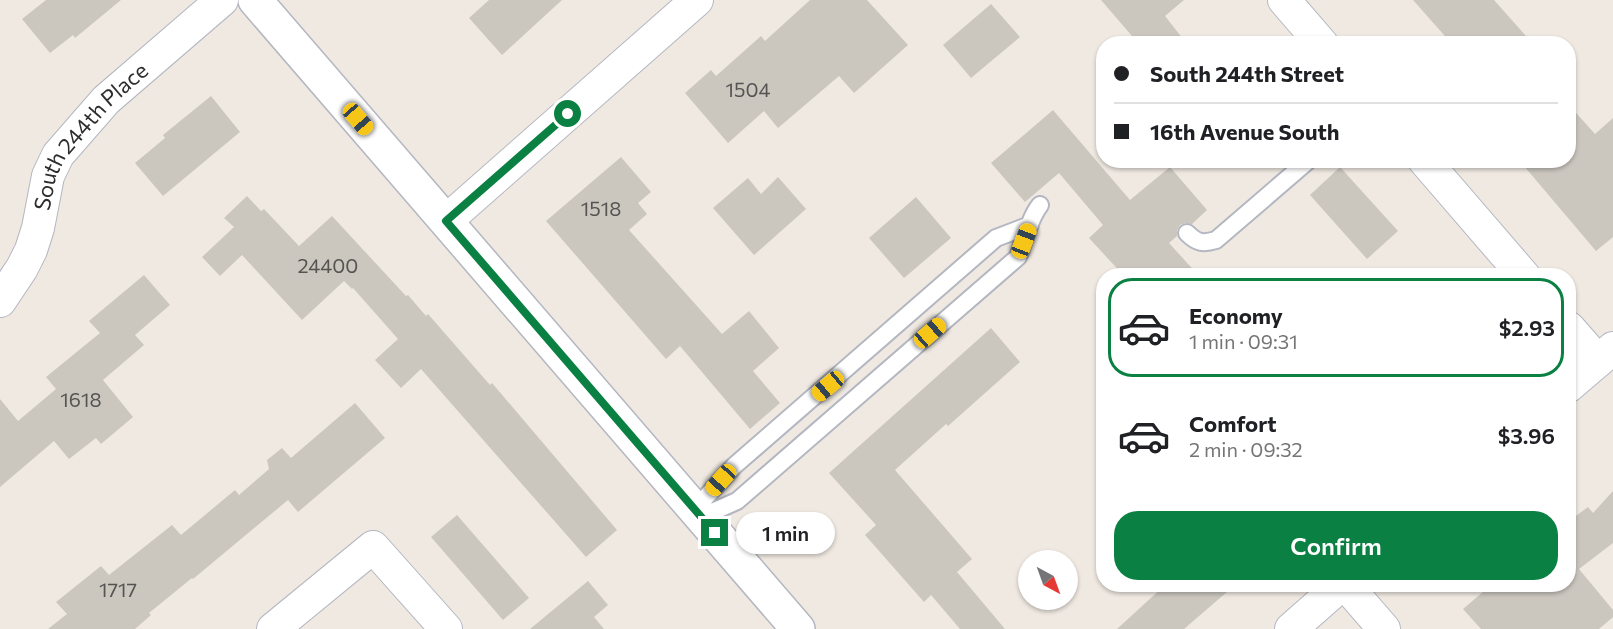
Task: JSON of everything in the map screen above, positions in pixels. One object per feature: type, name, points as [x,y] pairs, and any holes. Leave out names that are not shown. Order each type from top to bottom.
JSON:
[{"type":"main road","points":[[255,0],[798,629]]},
{"type":"street","name":"South 244th Place","points":[[0,301],[31,250],[38,228],[48,176],[58,155],[106,100],[222,0]]},
{"type":"street","points":[[446,221],[697,0]]},
{"type":"street","points":[[1284,0],[1315,36]]},
{"type":"street","points":[[1431,168],[1517,268]]},
{"type":"street","points":[[1576,333],[1606,355],[1576,380]]},
{"type":"street","points":[[273,629],[373,548],[446,629]]},
{"type":"street","points":[[1291,629],[1335,592]]},
{"type":"street","points":[[1350,592],[1384,629]]},
{"type":"lane","points":[[1187,233],[1199,242],[1216,240],[1300,168]]},
{"type":"lane","points":[[698,513],[737,501],[1018,257],[1032,215],[1040,205]]},
{"type":"lane","points":[[698,513],[734,466],[996,238],[1030,225]]},
{"type":"building","points":[[46,0],[121,0],[75,38],[73,35],[50,53],[22,19]]},
{"type":"building","points":[[489,0],[562,0],[502,55],[469,18]]},
{"type":"building","points":[[810,0],[867,0],[908,45],[854,93],[839,76],[778,128],[764,111],[728,143],[685,93],[711,70],[716,76],[761,36],[765,41]]},
{"type":"building","points":[[1101,0],[1184,0],[1165,16],[1181,36],[1132,36]]},
{"type":"building","points":[[1413,0],[1494,0],[1526,36],[1445,36]]},
{"type":"building","points":[[991,4],[1020,37],[971,78],[943,45]]},
{"type":"building","points":[[211,96],[240,132],[163,196],[135,163],[165,138],[163,135]]},
{"type":"building","points":[[1053,110],[1096,160],[1096,168],[1103,168],[1130,200],[1171,168],[1207,210],[1192,224],[1180,225],[1177,236],[1169,243],[1192,268],[1117,268],[1089,238],[1103,225],[1059,173],[1025,202],[991,163]]},
{"type":"building","points":[[1576,113],[1595,134],[1613,118],[1613,237],[1596,251],[1526,168],[1576,168]]},
{"type":"building","points":[[621,157],[651,192],[638,203],[647,214],[629,230],[722,334],[749,311],[779,348],[753,371],[780,403],[750,429],[680,346],[666,359],[546,221]]},
{"type":"building","points":[[1341,168],[1398,231],[1367,259],[1310,195]]},
{"type":"building","points":[[778,177],[806,209],[754,255],[713,208],[748,178],[761,194]]},
{"type":"building","points":[[247,196],[261,211],[264,209],[299,246],[332,216],[406,296],[408,295],[426,316],[428,314],[490,385],[492,383],[617,530],[586,557],[421,369],[401,388],[375,360],[398,339],[353,288],[344,281],[302,320],[242,255],[220,276],[202,257],[234,227],[224,218]]},
{"type":"building","points":[[916,197],[951,238],[904,278],[869,238]]},
{"type":"building","points":[[144,275],[170,305],[135,335],[144,345],[103,380],[133,417],[101,444],[96,438],[69,459],[54,441],[0,487],[0,399],[18,421],[56,389],[46,377],[100,333],[89,321]]},
{"type":"building","points":[[991,328],[1020,362],[895,470],[972,559],[957,572],[1005,629],[960,629],[931,595],[924,602],[865,535],[876,525],[829,473]]},
{"type":"building","points":[[355,403],[385,438],[298,512],[288,500],[149,613],[151,615],[135,629],[48,629],[67,614],[56,602],[101,566],[109,575],[172,525],[181,535],[235,490],[239,495],[269,469],[267,460],[282,448],[291,458]]},
{"type":"building","points":[[1613,491],[1613,543],[1579,569],[1613,610],[1613,617],[1599,629],[1481,629],[1463,609],[1483,592],[1576,592],[1576,516],[1588,507],[1593,513]]},
{"type":"building","points":[[457,515],[529,598],[503,620],[431,537]]},
{"type":"building","points":[[588,581],[608,605],[594,617],[604,629],[530,629]]},
{"type":"building","points":[[1157,592],[1227,592],[1184,629],[1117,629]]},
{"type":"route","points":[[568,114],[446,221],[715,533]]}]
